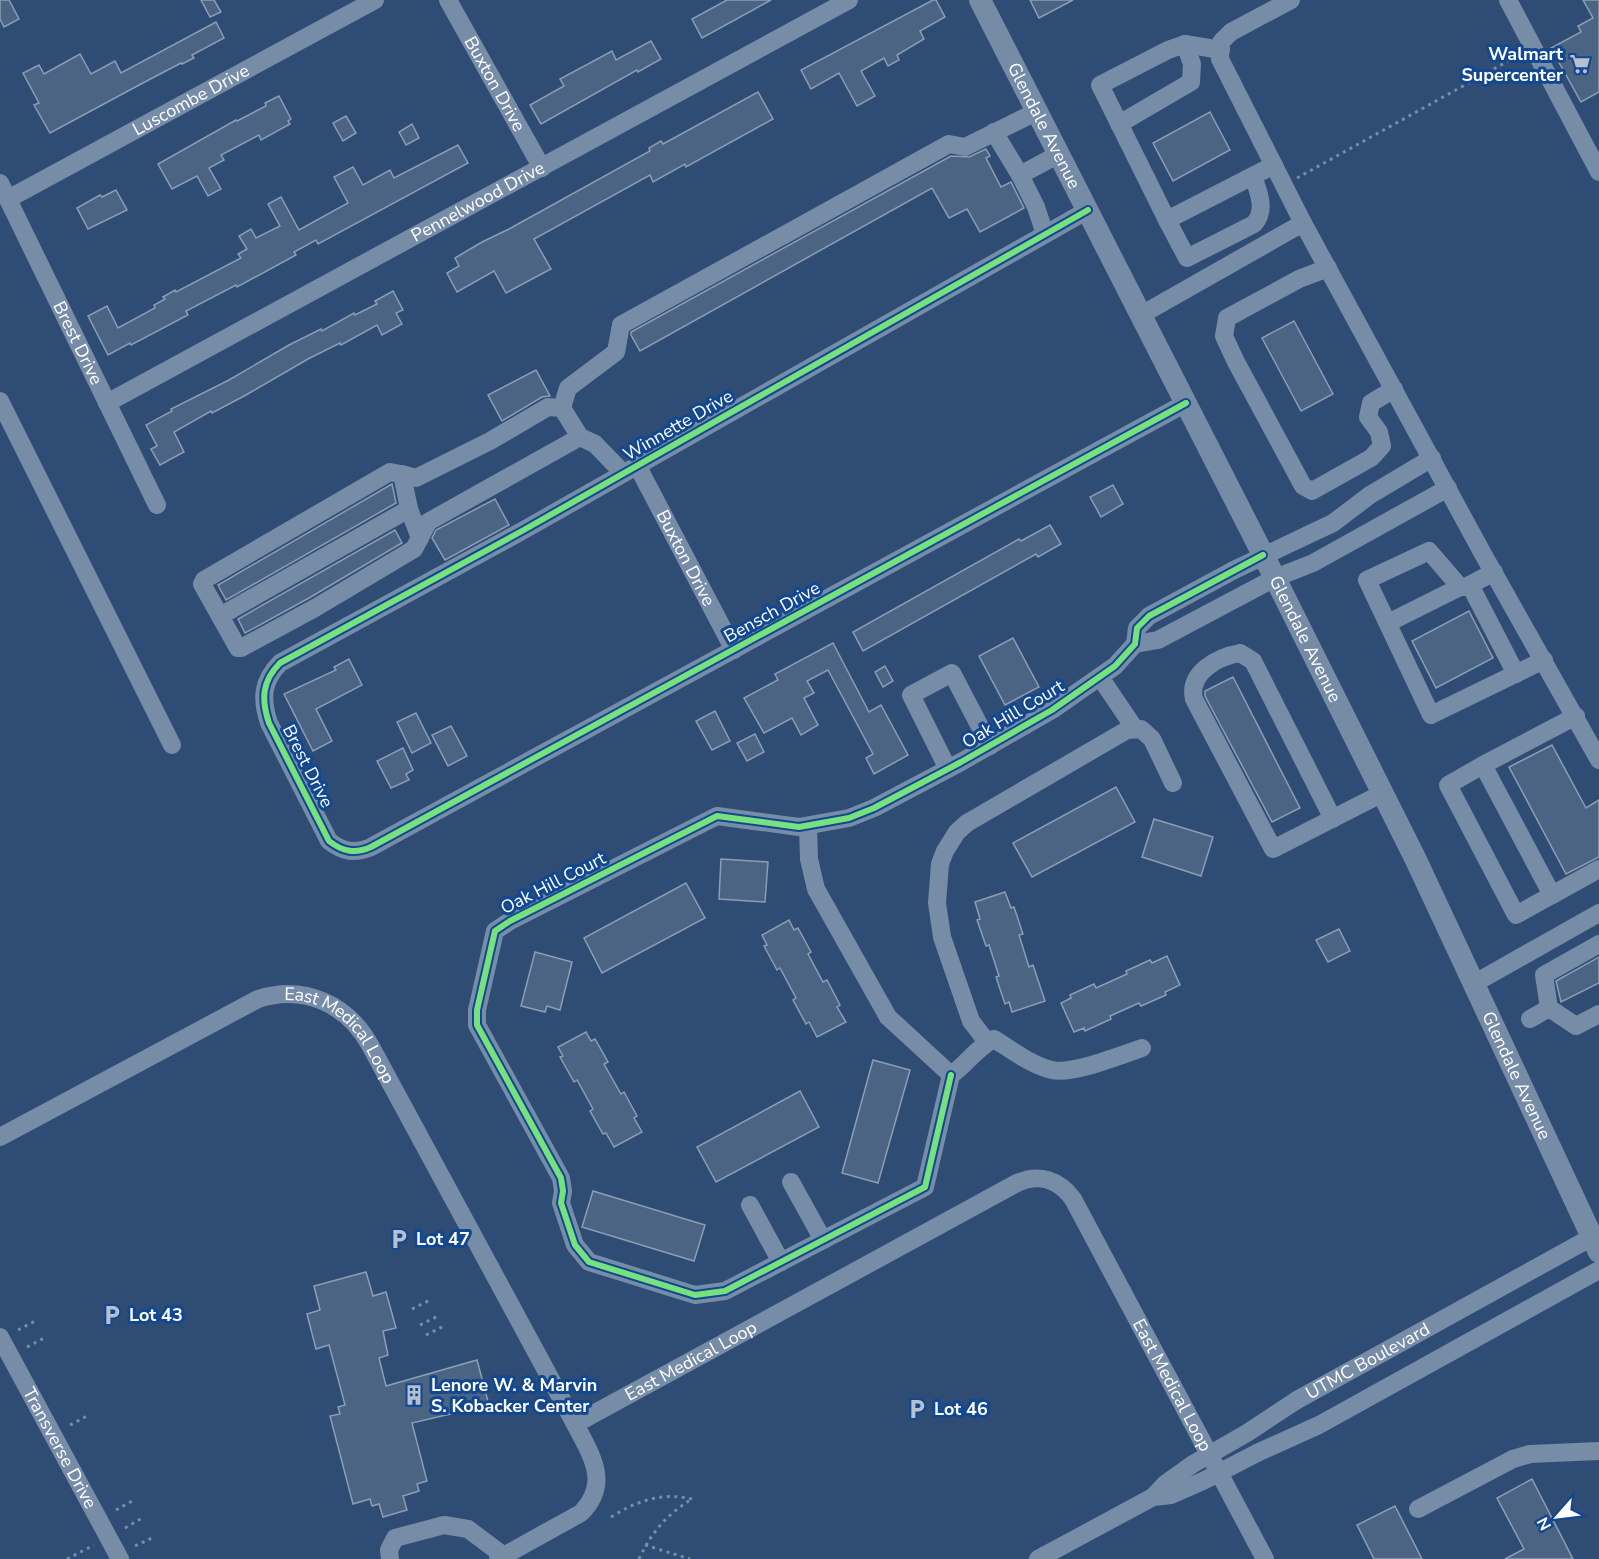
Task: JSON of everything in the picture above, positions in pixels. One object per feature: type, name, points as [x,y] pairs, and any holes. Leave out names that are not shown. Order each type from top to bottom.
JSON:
[{"type":"main road","name":"Glendale Avenue","points":[[980,0],[1383,793],[1475,983],[1597,1252]]},
{"type":"street","name":"Luscombe Drive","points":[[4,191],[375,0]]},
{"type":"street","name":"Buxton Drive","points":[[448,0],[542,168]]},
{"type":"street","name":"Pennelwood Drive","points":[[107,403],[849,0]]},
{"type":"street","points":[[1290,0],[1231,32],[1221,42],[1220,59],[1303,223],[1599,760]]},
{"type":"street","points":[[1508,0],[1599,172]]},
{"type":"street","points":[[1221,50],[1185,44],[1168,50],[1100,85],[1187,258],[1254,224],[1261,214],[1253,176]]},
{"type":"street","points":[[1119,124],[1191,82],[1192,64],[1185,44]]},
{"type":"street","points":[[562,408],[548,408],[490,441],[416,478],[390,472],[202,582],[238,648],[315,608],[414,549],[428,522],[579,437],[562,408],[568,388],[616,352],[621,325],[949,144],[965,147],[1038,111]]},
{"type":"street","points":[[994,132],[1020,175],[1036,207],[1045,234]]},
{"type":"street","points":[[1020,175],[1059,154]]},
{"type":"street","points":[[1167,220],[1274,165]]},
{"type":"street","name":"Brest Drive","points":[[4,191],[157,505]]},
{"type":"street","name":"Winnette Drive","points":[[280,663],[630,470],[1088,210]]},
{"type":"street","points":[[1141,315],[1303,223]]},
{"type":"street","points":[[1328,268],[1299,279],[1227,318],[1224,336],[1303,486],[1312,491],[1371,458],[1382,446],[1379,432],[1368,417],[1371,404],[1394,389]]},
{"type":"street","points":[[0,400],[172,746]]},
{"type":"street","name":"Bensch Drive","points":[[371,847],[1186,403]]},
{"type":"street","name":"Buxton Drive","points":[[579,437],[595,444],[630,470],[734,650]]},
{"type":"street","name":"Oak Hill Court","points":[[951,1075],[925,1187],[725,1291],[695,1295],[589,1262],[575,1245],[561,1203],[563,1191],[561,1178],[477,1025],[477,1010],[495,931],[510,921],[717,816],[799,827],[849,818],[874,808],[990,746],[1052,710],[1100,677],[1115,666],[1135,644],[1137,628],[1149,616],[1263,555],[1333,523],[1370,495],[1432,458]]},
{"type":"street","points":[[402,474],[409,509],[420,538]]},
{"type":"street","points":[[1135,644],[1158,640],[1275,578],[1313,563],[1448,488]]},
{"type":"street","points":[[220,616],[409,509]]},
{"type":"street","points":[[1516,674],[1465,586],[1429,551],[1367,580],[1431,715],[1516,674],[1544,660]]},
{"type":"street","points":[[1388,623],[1494,572]]},
{"type":"street","points":[[1333,819],[1253,662],[1240,653],[1228,655],[1205,668],[1192,690],[1194,699],[1273,849],[1333,819],[1383,793]]},
{"type":"street","name":"Brest Drive","points":[[280,663],[272,672],[263,693],[264,709],[269,723],[329,841],[338,848],[353,852],[371,847]]},
{"type":"street","points":[[948,769],[911,695],[952,673],[990,746]]},
{"type":"street","points":[[1100,677],[1135,729]]},
{"type":"street","points":[[1576,716],[1448,785],[1516,915],[1599,869]]},
{"type":"street","points":[[987,1042],[971,1021],[942,937],[937,903],[940,864],[957,832],[967,823],[1126,730],[1141,729],[1152,739],[1173,783]]},
{"type":"street","points":[[1483,765],[1552,896]]},
{"type":"street","points":[[808,826],[809,859],[816,889],[888,1017],[951,1075],[962,1068],[987,1042],[994,1039],[1037,1065],[1054,1071],[1076,1069],[1142,1048]]},
{"type":"street","points":[[1475,983],[1599,913]]},
{"type":"street","points":[[1599,944],[1544,975],[1550,1008],[1576,1026],[1599,1014]]},
{"type":"street","name":"East Medical Loop","points":[[0,1137],[258,999],[271,995],[292,994],[313,997],[331,1004],[348,1016],[366,1038],[575,1424],[1017,1183],[1042,1178],[1059,1184],[1073,1199],[1265,1559]]},
{"type":"street","points":[[1530,1019],[1550,1008]]},
{"type":"street","points":[[791,1182],[823,1240]]},
{"type":"street","points":[[750,1205],[781,1262]]},
{"type":"street","name":"UTMC Boulevard","points":[[1214,1464],[1307,1394],[1440,1320],[1597,1252]]},
{"type":"street","name":"UTMC Boulevard","points":[[1038,1559],[1153,1497],[1165,1484],[1214,1464],[1257,1453],[1319,1425],[1456,1350],[1597,1252]]},
{"type":"street","points":[[1440,1320],[1456,1350]]},
{"type":"street","name":"Transverse Drive","points":[[0,1337],[120,1559]]},
{"type":"street","points":[[390,1559],[389,1550],[395,1538],[444,1525],[468,1529],[501,1557],[576,1516],[590,1503],[596,1487],[597,1472],[593,1458],[575,1424]]},
{"type":"street","points":[[1418,1509],[1513,1459],[1530,1454],[1599,1451]]},
{"type":"path","points":[[1284,185],[1534,47]]},
{"type":"path","points":[[412,1309],[432,1299]]},
{"type":"path","points":[[420,1325],[440,1315]]},
{"type":"path","points":[[18,1330],[37,1320]]},
{"type":"path","points":[[426,1335],[446,1325]]},
{"type":"path","points":[[27,1347],[46,1336]]},
{"type":"path","points":[[70,1425],[88,1415]]},
{"type":"path","points":[[611,1517],[638,1502],[651,1498],[692,1499],[673,1511],[656,1529],[639,1559]]},
{"type":"path","points":[[116,1510],[134,1500]]},
{"type":"path","points":[[125,1528],[144,1517]]},
{"type":"path","points":[[135,1546],[154,1537]]},
{"type":"path","points":[[67,1559],[100,1541]]},
{"type":"path","points":[[645,1545],[690,1559]]},
{"type":"building","points":[[0,0],[9,0],[19,19],[4,27],[0,19]]},
{"type":"building","points":[[201,0],[214,0],[221,12],[210,17]]},
{"type":"building","points":[[727,0],[771,0],[702,38],[692,19]]},
{"type":"building","points":[[936,0],[945,17],[920,31],[924,39],[897,55],[899,60],[888,66],[884,58],[861,71],[875,96],[857,106],[839,73],[811,89],[801,70]]},
{"type":"building","points":[[1030,0],[1073,0],[1039,18]]},
{"type":"building","name":"Walmart Supercenter","points":[[1583,0],[1599,0],[1599,92],[1581,102],[1551,48],[1581,32],[1578,26],[1593,18]]},
{"type":"building","points":[[216,22],[224,38],[192,55],[194,58],[50,133],[34,105],[39,103],[23,73],[39,65],[44,74],[80,54],[91,74],[115,61],[121,73]]},
{"type":"building","points":[[651,41],[661,59],[541,124],[530,105],[564,86],[560,79],[612,51],[616,60]]},
{"type":"building","points":[[758,92],[773,119],[686,167],[685,164],[653,182],[650,175],[534,239],[551,269],[506,293],[494,271],[457,292],[447,273],[459,266],[455,258],[650,151],[649,148],[661,141],[663,144]]},
{"type":"building","points":[[279,96],[291,119],[288,121],[290,124],[261,140],[259,135],[221,155],[224,160],[209,168],[221,189],[208,196],[197,176],[172,189],[158,164],[236,120],[266,106],[265,103]]},
{"type":"building","points":[[1210,112],[1230,150],[1173,181],[1153,143]]},
{"type":"building","points":[[346,116],[356,133],[343,141],[333,123]]},
{"type":"building","points":[[412,124],[419,138],[406,145],[399,132]]},
{"type":"building","points":[[458,145],[468,163],[318,244],[316,240],[294,252],[296,255],[186,311],[188,315],[108,355],[88,316],[107,306],[118,328],[155,308],[154,305],[175,290],[176,292],[241,258],[238,254],[247,249],[239,236],[251,229],[256,238],[280,226],[268,204],[281,197],[299,230],[348,203],[334,177],[353,167],[363,185],[390,170],[394,178]]},
{"type":"building","points":[[986,149],[990,156],[986,158],[1001,187],[1011,182],[1024,208],[980,232],[967,209],[949,218],[932,188],[640,351],[631,335],[631,332],[951,156],[969,157]]},
{"type":"building","points":[[116,190],[127,210],[88,229],[77,208],[100,195],[102,197]]},
{"type":"building","points":[[393,291],[403,310],[396,313],[402,324],[382,335],[377,325],[341,345],[340,343],[308,359],[246,395],[174,432],[184,452],[160,465],[151,449],[157,446],[146,425],[289,345],[377,304],[375,301]]},
{"type":"building","points":[[1294,321],[1333,394],[1301,411],[1262,338]]},
{"type":"building","points":[[536,370],[550,396],[542,397],[502,421],[488,395]]},
{"type":"building","points":[[392,484],[396,503],[226,600],[218,585]]},
{"type":"building","points":[[1113,485],[1123,504],[1101,517],[1090,497]]},
{"type":"building","points":[[495,499],[509,525],[445,560],[432,538],[436,530]]},
{"type":"building","points":[[1050,525],[1061,544],[1038,557],[1036,554],[863,651],[853,632],[1019,539],[1021,541]]},
{"type":"building","points":[[395,530],[402,543],[245,633],[238,619]]},
{"type":"building","points":[[1469,611],[1493,658],[1436,688],[1412,641]]},
{"type":"building","points":[[1013,638],[1039,687],[1005,705],[979,656]]},
{"type":"building","points":[[833,643],[869,712],[881,705],[908,755],[874,774],[866,758],[873,754],[828,670],[807,681],[814,693],[804,698],[818,725],[801,735],[792,718],[764,733],[744,698],[778,680],[775,674]]},
{"type":"building","points":[[349,659],[362,685],[316,709],[332,741],[313,751],[284,694],[336,670],[334,667]]},
{"type":"building","points":[[885,666],[893,681],[883,687],[875,672]]},
{"type":"building","points":[[1233,677],[1300,808],[1272,822],[1205,696],[1205,691]]},
{"type":"building","points":[[715,711],[730,741],[712,750],[696,721]]},
{"type":"building","points":[[416,713],[431,743],[412,753],[397,722]]},
{"type":"building","points":[[451,726],[467,756],[448,766],[432,735]]},
{"type":"building","points":[[755,734],[764,752],[747,761],[737,743]]},
{"type":"building","points":[[1552,745],[1586,808],[1599,800],[1599,857],[1566,874],[1509,767]]},
{"type":"building","points":[[403,748],[413,770],[406,774],[409,780],[391,788],[377,761]]},
{"type":"building","points":[[1116,787],[1135,822],[1032,877],[1013,843]]},
{"type":"building","points":[[1154,819],[1213,837],[1201,876],[1142,857]]},
{"type":"building","points":[[721,859],[768,862],[765,902],[719,899]]},
{"type":"building","points":[[686,883],[705,918],[602,973],[584,938]]},
{"type":"building","points":[[1005,892],[1011,908],[1014,907],[1023,934],[1019,935],[1029,967],[1033,965],[1045,1001],[1012,1012],[1009,1002],[1005,1004],[989,945],[986,946],[977,920],[980,919],[975,902]]},
{"type":"building","points":[[789,920],[794,930],[798,928],[811,952],[808,954],[823,982],[827,980],[840,1005],[837,1007],[846,1022],[817,1037],[809,1022],[806,1024],[793,1000],[796,998],[780,968],[777,970],[764,946],[767,945],[762,935]]},
{"type":"building","points":[[1339,929],[1350,951],[1328,962],[1316,940]]},
{"type":"building","points":[[535,952],[572,962],[560,1010],[547,1006],[545,1012],[521,1006]]},
{"type":"building","points":[[1167,956],[1180,985],[1165,992],[1166,995],[1141,1006],[1139,1003],[1110,1016],[1111,1019],[1085,1031],[1084,1028],[1074,1032],[1061,1003],[1071,998],[1070,995],[1094,984],[1096,988],[1127,974],[1126,971],[1150,960],[1152,963]]},
{"type":"building","points":[[1599,957],[1599,983],[1561,1002],[1556,981]]},
{"type":"building","points":[[586,1032],[591,1041],[595,1039],[608,1062],[604,1064],[621,1094],[624,1092],[637,1116],[634,1118],[642,1132],[614,1147],[606,1133],[603,1134],[590,1111],[593,1109],[577,1080],[574,1082],[560,1057],[563,1056],[558,1047]]},
{"type":"building","points":[[873,1060],[910,1070],[878,1183],[842,1173]]},
{"type":"building","points":[[800,1091],[819,1127],[716,1182],[697,1147]]},
{"type":"building","points":[[593,1191],[705,1225],[694,1261],[582,1227]]},
{"type":"building","name":"Lenore W. & Marvin S. Kobacker Center","points":[[366,1272],[373,1296],[386,1292],[396,1328],[383,1331],[388,1355],[379,1358],[386,1386],[477,1360],[489,1405],[412,1423],[427,1481],[417,1484],[419,1491],[403,1496],[407,1510],[383,1517],[379,1504],[372,1506],[370,1499],[353,1504],[330,1416],[340,1414],[338,1407],[345,1405],[329,1345],[316,1349],[307,1314],[320,1310],[314,1286]]},
{"type":"building","points":[[1532,1479],[1573,1559],[1505,1559],[1524,1549],[1497,1498]]},
{"type":"building","points":[[1395,1506],[1422,1559],[1374,1559],[1357,1525]]},
{"type":"cycle path","points":[[1088,210],[522,531],[280,663],[266,684],[264,698],[269,723],[329,841],[349,851],[371,847],[1186,403]]},
{"type":"cycle path","points":[[951,1075],[925,1187],[725,1291],[695,1295],[589,1262],[575,1245],[561,1203],[563,1191],[561,1178],[477,1025],[477,1010],[495,931],[510,921],[717,816],[799,827],[849,818],[874,808],[1052,710],[1115,666],[1135,644],[1137,628],[1149,616],[1263,555]]},
{"type":"place","name":"Walmart Supercenter","points":[[1580,64]]},
{"type":"place","name":"Lot 47","points":[[399,1239]]},
{"type":"place","name":"Lot 43","points":[[112,1315]]},
{"type":"place","name":"Lenore W. & Marvin S. Kobacker Center","points":[[414,1395]]},
{"type":"place","name":"Lot 46","points":[[917,1409]]}]
